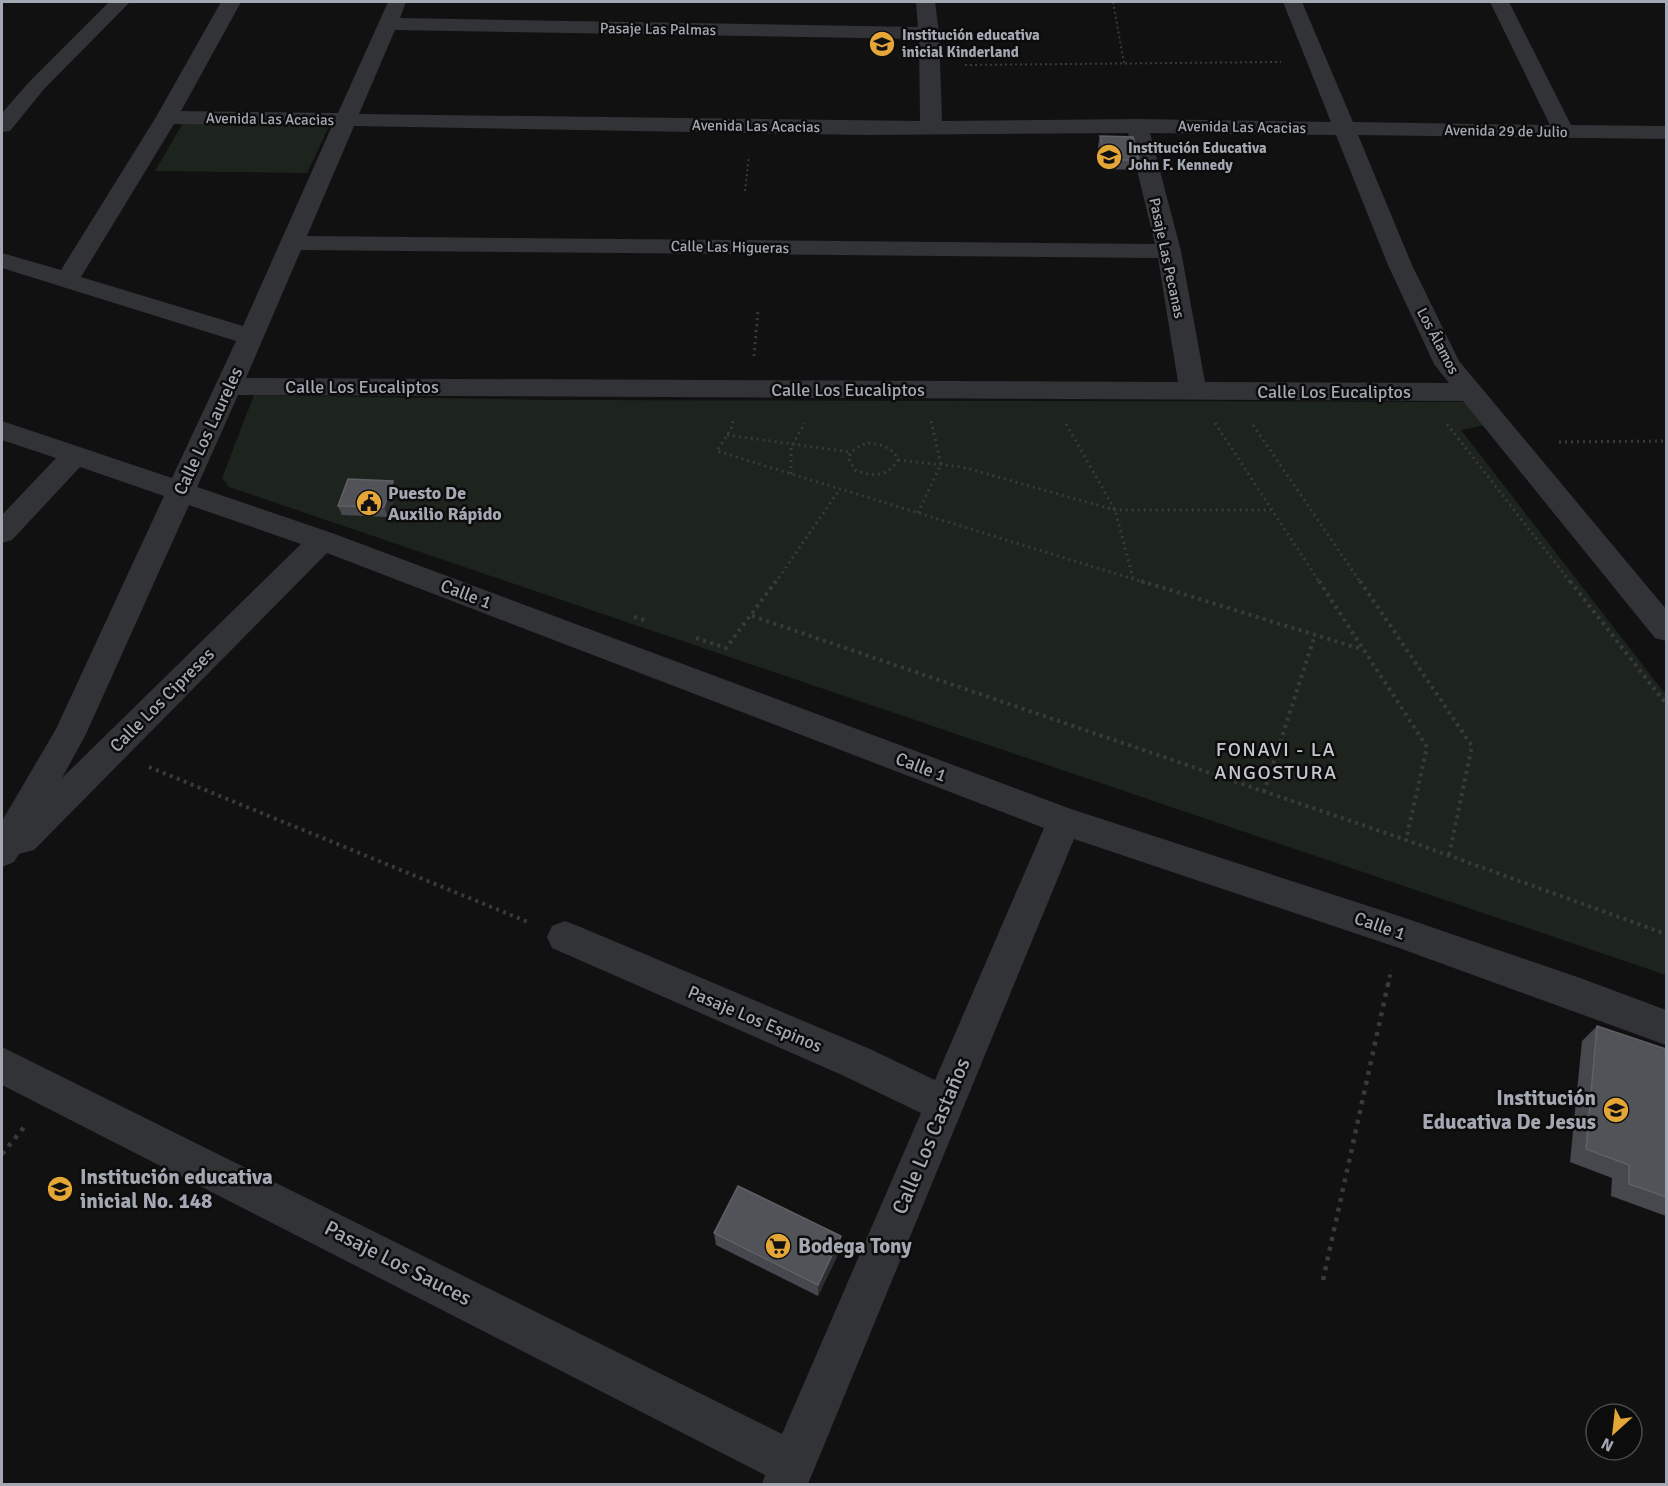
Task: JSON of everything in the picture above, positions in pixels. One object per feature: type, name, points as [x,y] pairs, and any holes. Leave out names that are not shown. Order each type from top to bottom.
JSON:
[{"type":"street","points":[[2,126],[37,85],[120,2]]},
{"type":"street","points":[[67,280],[167,117],[231,2]]},
{"type":"street","points":[[926,2],[931,127]]},
{"type":"street","name":"Los Álamos","points":[[1293,2],[1400,265],[1447,364],[1666,630]]},
{"type":"street","points":[[1500,2],[1564,132]]},
{"type":"street","name":"Pasaje Las Palmas","points":[[392,13],[929,33]]},
{"type":"street","name":"Calle Los Laureles","points":[[2,852],[70,734],[251,337],[392,13]]},
{"type":"street","name":"Avenida Las Acacias","points":[[167,117],[867,128],[1137,126],[1345,129]]},
{"type":"street","name":"Pasaje Las Pecanas","points":[[1137,126],[1168,251],[1192,392]]},
{"type":"street","name":"Avenida 29 de Julio","points":[[1345,129],[1666,133]]},
{"type":"street","name":"Calle Las Higueras","points":[[292,243],[1168,251]]},
{"type":"street","points":[[2,260],[251,337]]},
{"type":"street","name":"Calle Los Eucaliptos","points":[[228,386],[1468,392]]},
{"type":"street","name":"Calle 1","points":[[2,430],[322,540],[1064,821],[1399,932],[1583,996],[1666,1028]]},
{"type":"street","points":[[2,532],[75,455]]},
{"type":"street","name":"Calle Los Cipreses","points":[[2,861],[322,540]]},
{"type":"street","name":"Calle Los Castaños","points":[[788,1474],[1064,821]]},
{"type":"street","name":"Pasaje Los Espinos","points":[[565,937],[856,1062],[944,1104]]},
{"type":"street","name":"Pasaje Los Sauces","points":[[2,1065],[67,1096],[788,1474]]},
{"type":"path","points":[[1113,2],[1124,63]]},
{"type":"path","points":[[930,65],[1318,62]]},
{"type":"path","points":[[751,390],[758,311]]},
{"type":"path","points":[[791,474],[790,443],[810,415]]},
{"type":"path","points":[[1211,417],[1426,747],[1406,840]]},
{"type":"path","points":[[1441,417],[1666,704]]},
{"type":"path","points":[[733,418],[732,427],[717,451],[1361,649]]},
{"type":"path","points":[[1063,418],[1116,510],[1133,579]]},
{"type":"path","points":[[1248,418],[1472,746],[1449,855]]},
{"type":"path","points":[[918,513],[941,464],[930,419]]},
{"type":"path","points":[[727,435],[850,452],[867,443],[879,443],[889,447],[898,460],[894,468],[886,474],[863,474],[850,465],[850,452]]},
{"type":"path","points":[[1510,442],[1666,441]]},
{"type":"path","points":[[898,460],[962,467],[1116,510],[1271,510]]},
{"type":"path","points":[[696,638],[726,648],[752,616],[840,489]]},
{"type":"path","points":[[752,616],[1406,840],[1666,934]]},
{"type":"path","points":[[634,617],[644,620]]},
{"type":"path","points":[[1264,792],[1315,635]]},
{"type":"path","points":[[111,751],[565,937]]},
{"type":"path","points":[[1323,1280],[1399,932]]},
{"type":"shaded area","points":[[184,121],[330,124],[307,173],[155,171]]},
{"type":"shaded area","points":[[254,395],[549,400],[1466,402],[1485,425],[1461,430],[1666,695],[1666,975],[229,487],[222,478]]},
{"type":"building","points":[[1100,136],[1133,137],[1139,160],[1105,160]]},
{"type":"building","points":[[348,479],[393,481],[384,507],[338,506]]},
{"type":"building","points":[[1597,1026],[1666,1049],[1666,1197],[1629,1184],[1629,1165],[1586,1149]]},
{"type":"building","name":"Bodega Tony","points":[[738,1186],[841,1236],[818,1285],[714,1233]]},
{"type":"place","name":"Institución educativa inicial Kinderland","points":[[882,44]]},
{"type":"place","name":"Institución Educativa John F. Kennedy","points":[[1109,157]]},
{"type":"place","name":"Puesto De Auxilio Rápido","points":[[369,503]]},
{"type":"place","name":"Institución Educativa De Jesus","points":[[1616,1110]]},
{"type":"place","name":"Institución educativa inicial No. 148","points":[[60,1189]]},
{"type":"place","name":"Bodega Tony","points":[[778,1246]]},
{"type":"district","name":"FONAVI - LA ANGOSTURA","points":[[1276,760]]}]
